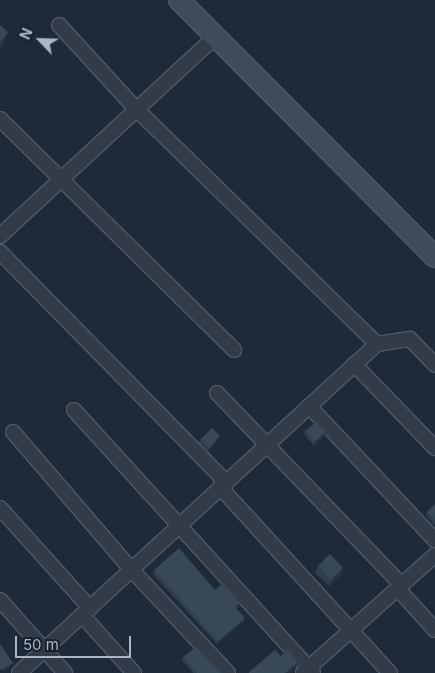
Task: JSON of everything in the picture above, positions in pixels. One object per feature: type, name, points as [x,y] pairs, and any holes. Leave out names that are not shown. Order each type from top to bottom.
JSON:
[{"type":"main road","points":[[179,0],[435,257]]},
{"type":"street","points":[[59,25],[137,110],[376,344]]},
{"type":"street","points":[[0,236],[216,36]]},
{"type":"street","points":[[0,119],[234,350]]},
{"type":"street","points":[[0,252],[223,485],[390,673]]},
{"type":"street","points":[[18,673],[376,344],[410,339],[435,365]]},
{"type":"street","points":[[354,364],[435,448]]},
{"type":"street","points":[[216,393],[268,444],[400,587],[435,630]]},
{"type":"street","points":[[309,406],[435,540]]},
{"type":"street","points":[[74,410],[308,671],[435,555]]},
{"type":"street","points":[[13,432],[131,569],[228,673]]},
{"type":"street","points":[[0,508],[86,611],[134,673]]},
{"type":"street","points":[[0,600],[65,673]]},
{"type":"building","points":[[0,25],[8,32],[0,43]]},
{"type":"building","points":[[316,422],[326,432],[315,442],[305,431]]},
{"type":"building","points":[[212,428],[220,436],[209,448],[201,439]]},
{"type":"building","points":[[435,504],[435,520],[427,512]]},
{"type":"building","points":[[179,548],[215,590],[223,583],[240,603],[235,607],[245,618],[218,641],[154,570]]},
{"type":"building","points":[[330,554],[343,568],[331,580],[318,566]]},
{"type":"building","points":[[0,644],[13,663],[2,670],[0,669]]},
{"type":"building","points":[[196,647],[221,673],[197,673],[183,657]]},
{"type":"building","points":[[275,650],[281,656],[288,650],[298,662],[285,673],[249,673],[249,672]]}]
